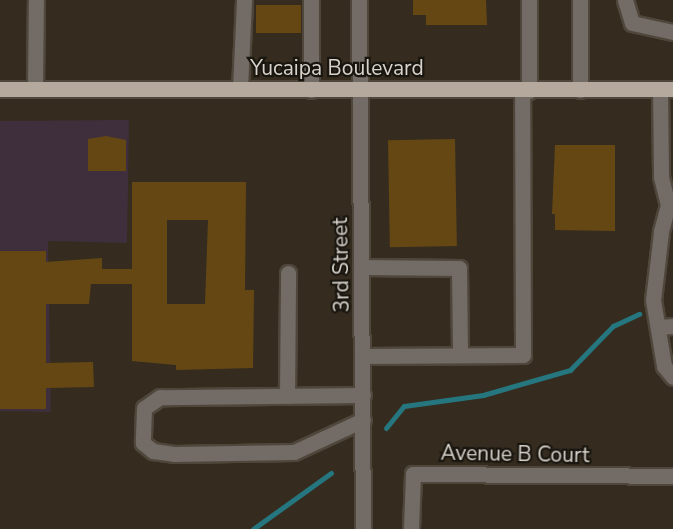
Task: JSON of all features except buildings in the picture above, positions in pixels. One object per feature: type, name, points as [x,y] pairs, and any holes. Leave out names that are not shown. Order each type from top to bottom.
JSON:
[{"type":"main road","name":"Yucaipa Boulevard","points":[[0,89],[525,91],[666,89]]},
{"type":"street","points":[[35,89],[36,0]]},
{"type":"street","points":[[240,89],[244,0]]},
{"type":"street","points":[[311,0],[311,90]]},
{"type":"street","name":"3rd Street","points":[[359,0],[363,529]]},
{"type":"street","points":[[363,356],[523,355],[525,91],[529,0]]},
{"type":"street","points":[[580,0],[580,90]]},
{"type":"street","points":[[626,0],[632,23],[673,32]]},
{"type":"street","points":[[666,89],[661,177],[670,207],[661,232],[653,300],[666,327],[664,366],[673,377]]},
{"type":"street","points":[[361,267],[459,268],[460,355]]},
{"type":"street","points":[[287,396],[288,273]]},
{"type":"street","points":[[363,396],[160,397],[144,408],[143,443],[153,451],[174,454],[294,452],[363,420]]},
{"type":"street","name":"Avenue B Court","points":[[411,529],[413,474],[673,476]]},
{"type":"shaded area","points":[[129,120],[127,243],[48,241],[51,412],[0,411],[0,121]]},
{"type":"waterway","points":[[386,428],[404,406],[483,395],[570,370],[613,326],[639,314]]},
{"type":"waterway","points":[[253,529],[331,473]]}]
